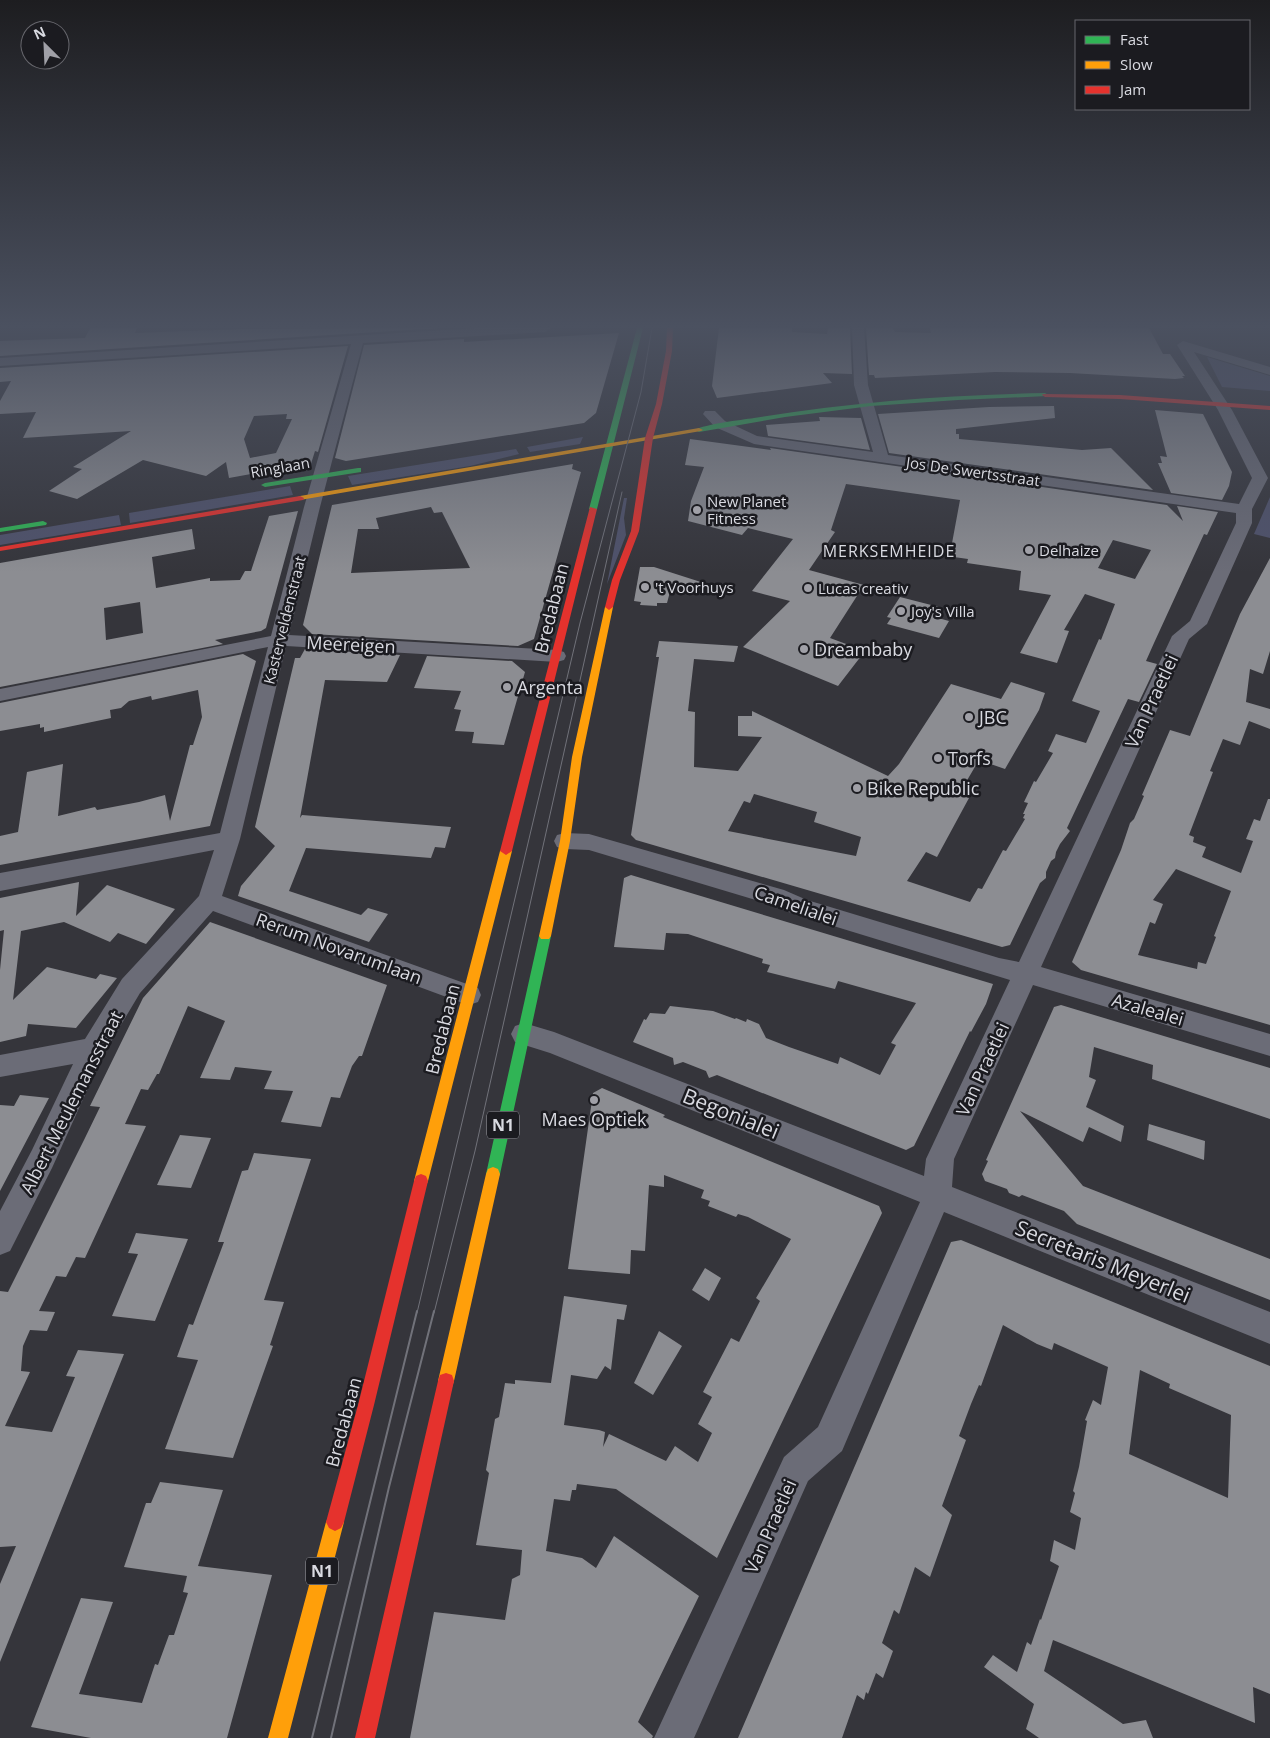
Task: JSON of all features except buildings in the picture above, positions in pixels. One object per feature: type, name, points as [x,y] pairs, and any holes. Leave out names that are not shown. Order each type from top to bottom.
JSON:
[{"type":"main road","name":"Bredabaan","points":[[278,1738],[366,1405],[611,444],[619,428],[623,409]]},
{"type":"main road","name":"N1","points":[[365,1738],[524,1034],[565,841],[577,757],[606,618],[616,580],[635,531],[648,438],[660,421],[662,409]]},
{"type":"main road","points":[[710,418],[770,409]]},
{"type":"main road","points":[[710,418],[728,411]]},
{"type":"main road","name":"Ringlaan","points":[[0,549],[673,435],[710,418]]},
{"type":"main road","points":[[639,424],[660,421]]},
{"type":"main road","points":[[597,431],[619,428]]},
{"type":"main road","name":"Ringlaan","points":[[252,487],[371,468]]},
{"type":"main road","points":[[0,530],[57,520]]},
{"type":"street","name":"Kasterveldenstraat","points":[[209,900],[229,839],[278,640],[340,409]]},
{"type":"street","points":[[868,409],[882,458]]},
{"type":"street","name":"Van Praetlei","points":[[674,1738],[796,1470],[830,1439],[937,1195],[940,1159],[1181,636],[1198,624],[1244,524],[1244,508],[1260,478],[1222,409]]},
{"type":"street","name":"Jos De Swertsstraat","points":[[710,418],[754,440],[1244,508]]},
{"type":"street","name":"Meereigen","points":[[0,695],[278,640],[557,656]]},
{"type":"street","points":[[0,882],[229,839]]},
{"type":"street","name":"Camelialei","points":[[565,841],[590,842],[784,899],[799,907],[999,968],[1026,973]]},
{"type":"street","name":"Rerum Novarumlaan","points":[[209,900],[469,995]]},
{"type":"street","name":"Albert Meulemansstraat","points":[[0,1241],[42,1159],[93,1049],[131,986],[209,900]]},
{"type":"street","name":"Azalealei","points":[[1026,973],[1270,1044]]},
{"type":"street","name":"Begonialei","points":[[524,1034],[572,1050],[937,1195]]},
{"type":"street","points":[[0,1066],[93,1049]]},
{"type":"street","name":"Secretaris Meyerlei","points":[[937,1195],[1270,1328]]},
{"type":"shaded area","points":[[583,437],[580,444],[530,452],[527,447]]},
{"type":"shaded area","points":[[516,449],[519,454],[470,466],[352,485],[348,476]]},
{"type":"shaded area","points":[[290,486],[293,495],[130,523],[129,513]]},
{"type":"shaded area","points":[[1270,497],[1270,538],[1254,534]]},
{"type":"shaded area","points":[[624,498],[627,498],[624,518],[626,535],[607,584]]},
{"type":"shaded area","points":[[119,515],[121,525],[0,545],[0,535]]},
{"type":"tram line","points":[[417,1313],[580,623],[636,409]]},
{"type":"tram line","points":[[434,1313],[475,1151],[622,492]]},
{"type":"tram line","points":[[312,1738],[417,1311]]},
{"type":"tram line","points":[[331,1738],[389,1487],[434,1311]]},
{"type":"traffic: fast","points":[[593,509],[619,409]]},
{"type":"traffic: fast","points":[[699,430],[827,409]]},
{"type":"traffic: fast","points":[[265,485],[358,470]]},
{"type":"traffic: fast","points":[[0,530],[43,523]]},
{"type":"traffic: fast","points":[[493,1174],[545,936]]},
{"type":"traffic: slow","points":[[300,498],[699,430]]},
{"type":"traffic: slow","points":[[545,936],[565,841],[577,757],[609,607]]},
{"type":"traffic: slow","points":[[421,1181],[506,851]]},
{"type":"traffic: slow","points":[[446,1381],[493,1174]]},
{"type":"traffic: slow","points":[[278,1738],[335,1522]]},
{"type":"traffic: jam","points":[[609,607],[616,580],[635,531],[649,438],[657,409]]},
{"type":"traffic: jam","points":[[0,549],[300,498]]},
{"type":"traffic: jam","points":[[506,851],[593,509]]},
{"type":"traffic: jam","points":[[335,1522],[421,1181]]},
{"type":"traffic: jam","points":[[365,1738],[446,1381]]},
{"type":"place","name":"New Planet Fitness","points":[[697,510]]},
{"type":"place","name":"Delhaize","points":[[1029,550]]},
{"type":"place","name":"'t Voorhuys","points":[[645,587]]},
{"type":"place","name":"Lucas creativ","points":[[808,588]]},
{"type":"place","name":"Joy's Villa","points":[[901,611]]},
{"type":"place","name":"Dreambaby","points":[[804,649]]},
{"type":"place","name":"Argenta","points":[[507,687]]},
{"type":"place","name":"JBC","points":[[969,717]]},
{"type":"place","name":"Torfs","points":[[938,758]]},
{"type":"place","name":"Bike Republic","points":[[857,788]]},
{"type":"place","name":"Maes Optiek","points":[[594,1100]]},
{"type":"district","name":"MERKSEMHEIDE","points":[[889,551]]}]
